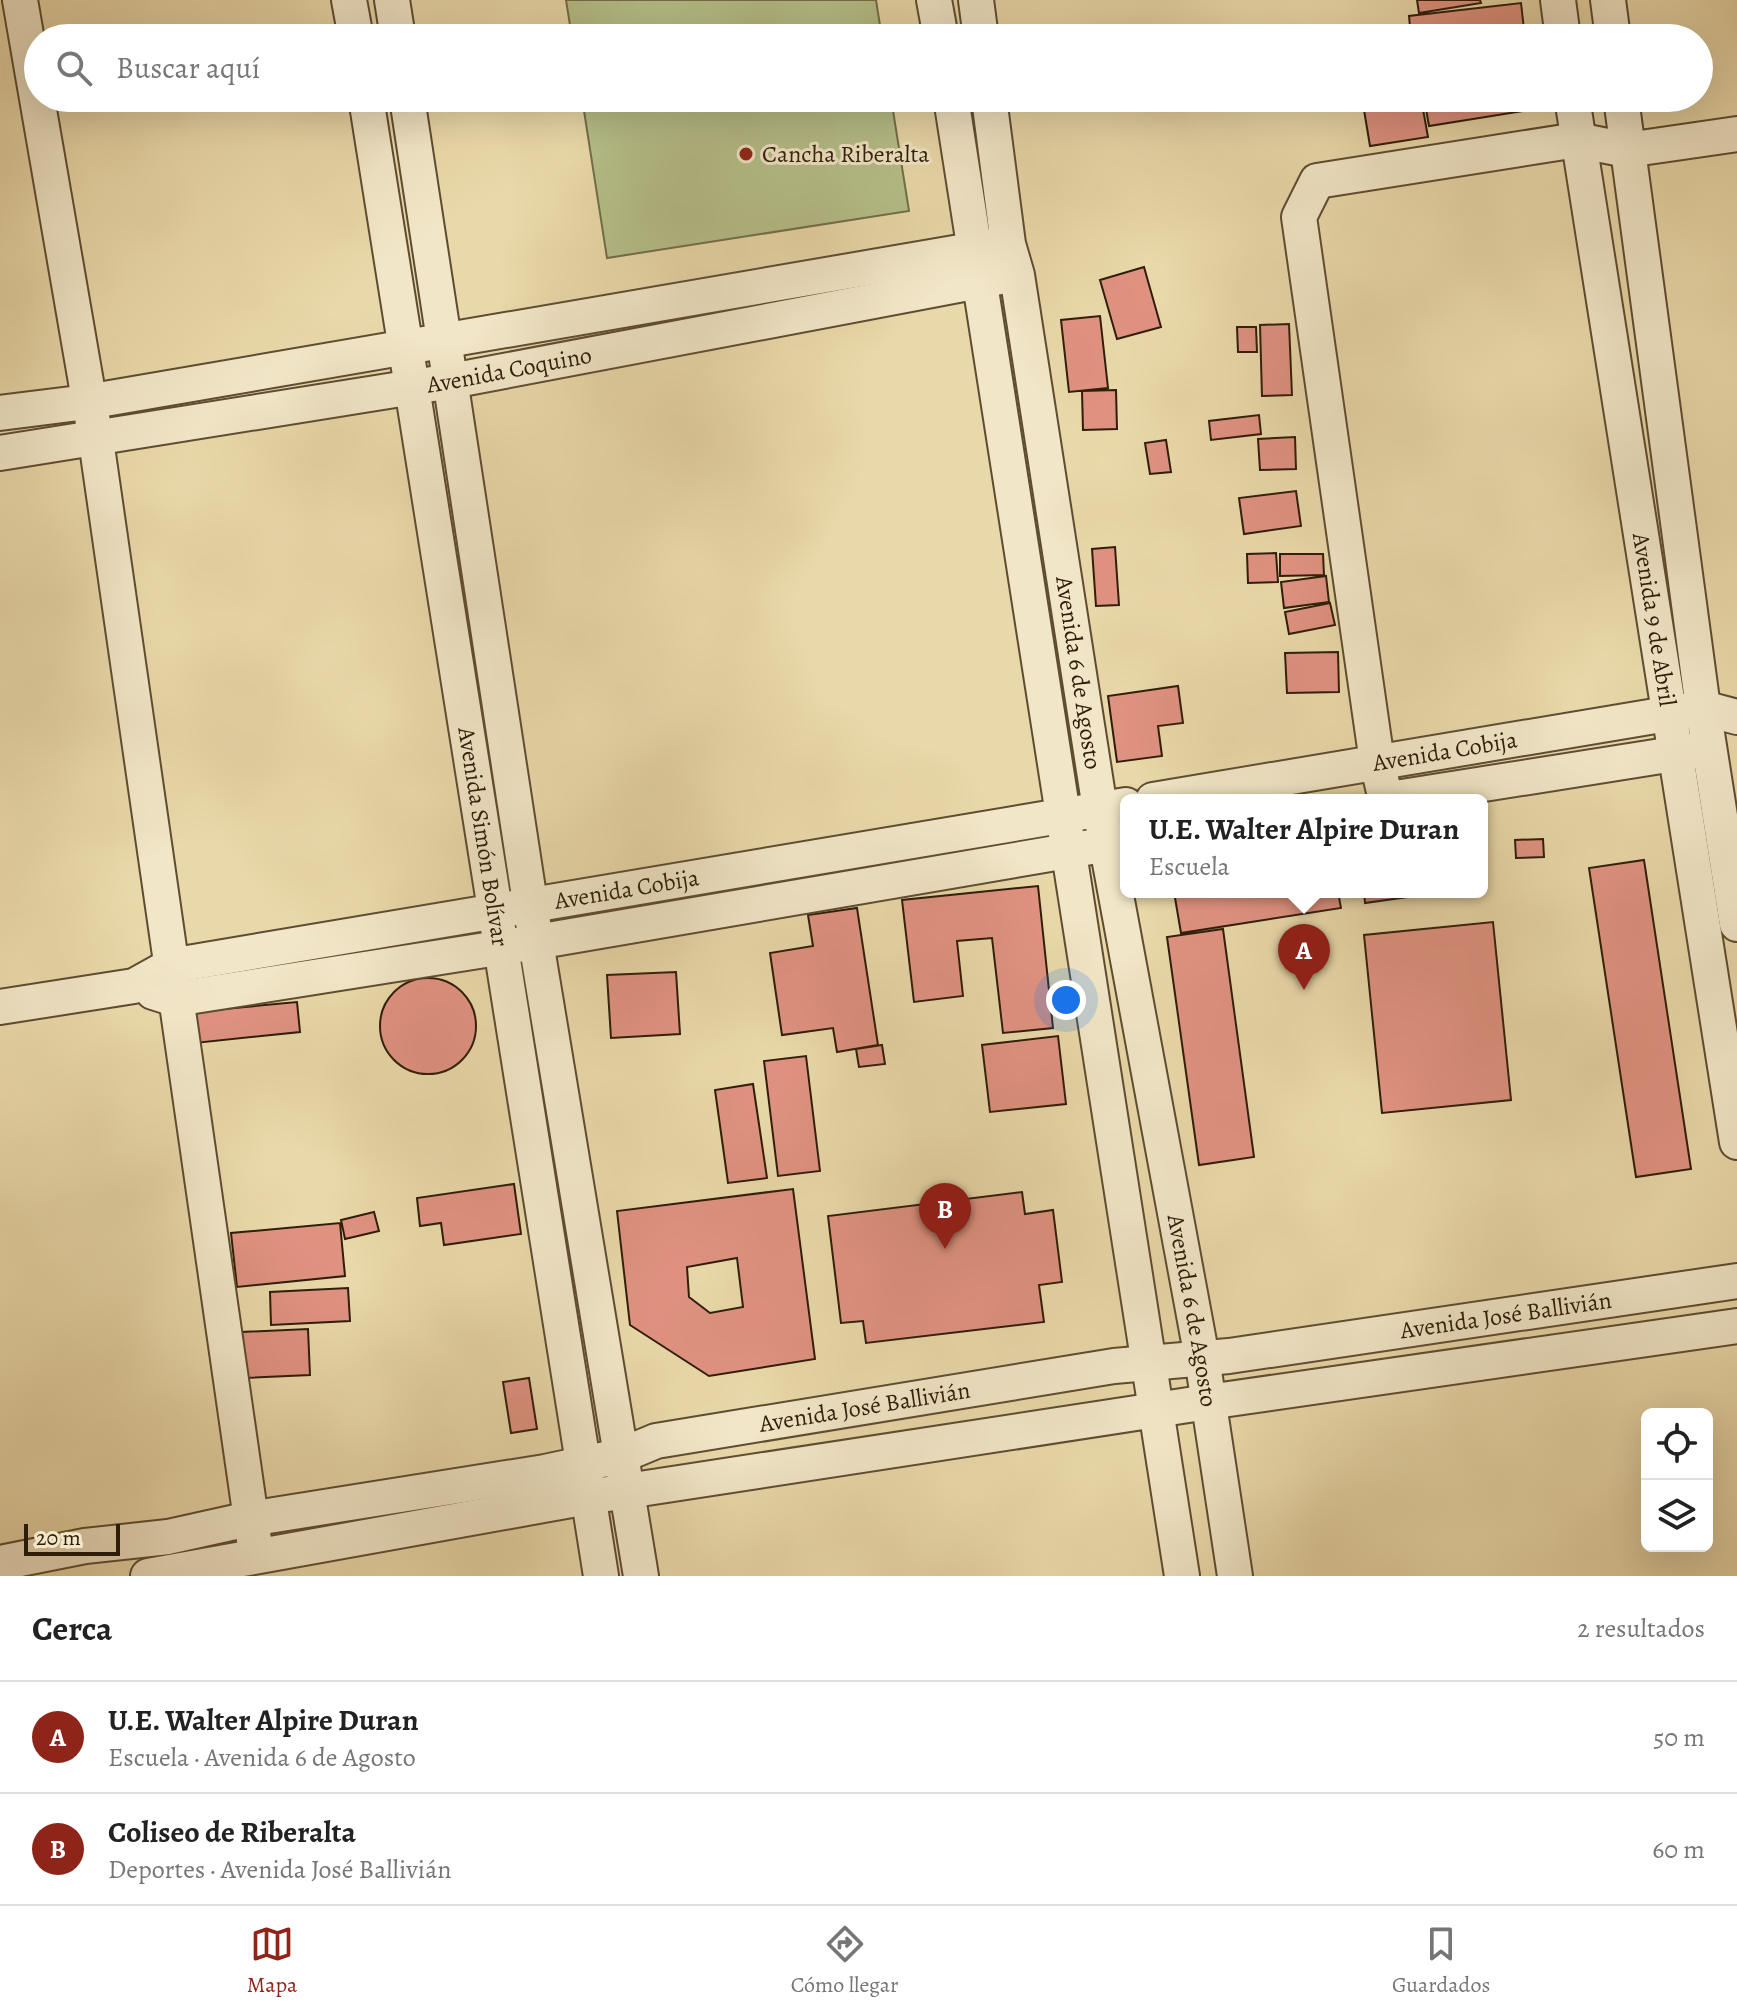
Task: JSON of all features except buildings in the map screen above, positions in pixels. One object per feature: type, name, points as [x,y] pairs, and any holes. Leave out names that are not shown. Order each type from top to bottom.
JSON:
[{"type":"street","points":[[20,0],[24,24]]},
{"type":"street","points":[[349,0],[353,24]]},
{"type":"street","points":[[392,0],[396,24]]},
{"type":"street","points":[[934,0],[938,24]]},
{"type":"street","points":[[976,0],[979,24]]},
{"type":"street","points":[[1558,0],[1561,24]]},
{"type":"street","points":[[1608,0],[1611,24]]},
{"type":"street","points":[[39,112],[96,440],[249,1519],[260,1567]]},
{"type":"street","name":"Avenida Simón Bolívar","points":[[368,112],[498,911],[601,1576]]},
{"type":"street","name":"Avenida Simón Bolívar","points":[[409,112],[536,942],[641,1576]]},
{"type":"street","name":"Avenida 6 de Agosto","points":[[955,112],[995,262],[1113,807],[1120,868]]},
{"type":"street","name":"Avenida 6 de Agosto","points":[[990,112],[995,262],[1067,833],[1182,1576]]},
{"type":"street","name":"Avenida 9 de Abril","points":[[1574,112],[1687,711],[1724,743],[1737,924]]},
{"type":"street","name":"Avenida 9 de Abril","points":[[1623,112],[1687,711],[1677,753],[1737,1142]]},
{"type":"street","points":[[1384,794],[1299,217],[1317,181],[1577,140],[1627,150],[1737,134]]},
{"type":"street","name":"Avenida Coquino","points":[[0,413],[87,402],[444,341],[995,262]]},
{"type":"street","name":"Avenida Coquino","points":[[0,453],[451,381],[995,262]]},
{"type":"street","name":"Avenida Cobija","points":[[1188,794],[1687,711],[1737,717]]},
{"type":"street","name":"Avenida Cobija","points":[[1422,794],[1724,743]]},
{"type":"street","name":"Avenida Cobija","points":[[0,1007],[134,986],[536,942],[1067,833],[1113,807]]},
{"type":"street","name":"Avenida Cobija","points":[[172,982],[531,906],[1067,833],[1116,844]]},
{"type":"street","name":"Avenida 6 de Agosto","points":[[1125,898],[1235,1576]]},
{"type":"street","name":"Avenida José Ballivián","points":[[0,1563],[85,1546],[168,1537],[249,1519],[583,1463],[620,1456],[656,1441],[1149,1363],[1737,1281]]},
{"type":"street","name":"Avenida José Ballivián","points":[[148,1576],[260,1567],[588,1497],[1208,1402],[1737,1326]]},
{"type":"green space","points":[[566,0],[876,0],[880,24],[570,24]]},
{"type":"green space","name":"Cancha Riberalta","points":[[584,112],[893,112],[909,211],[607,258]]},
{"type":"place","name":"Cancha Riberalta","points":[[746,154]]},
{"type":"place","name":"U.E. Walter Alpire Duran","points":[[1304,990]]},
{"type":"place","name":"Coliseo de Riberalta","points":[[945,1249]]}]
